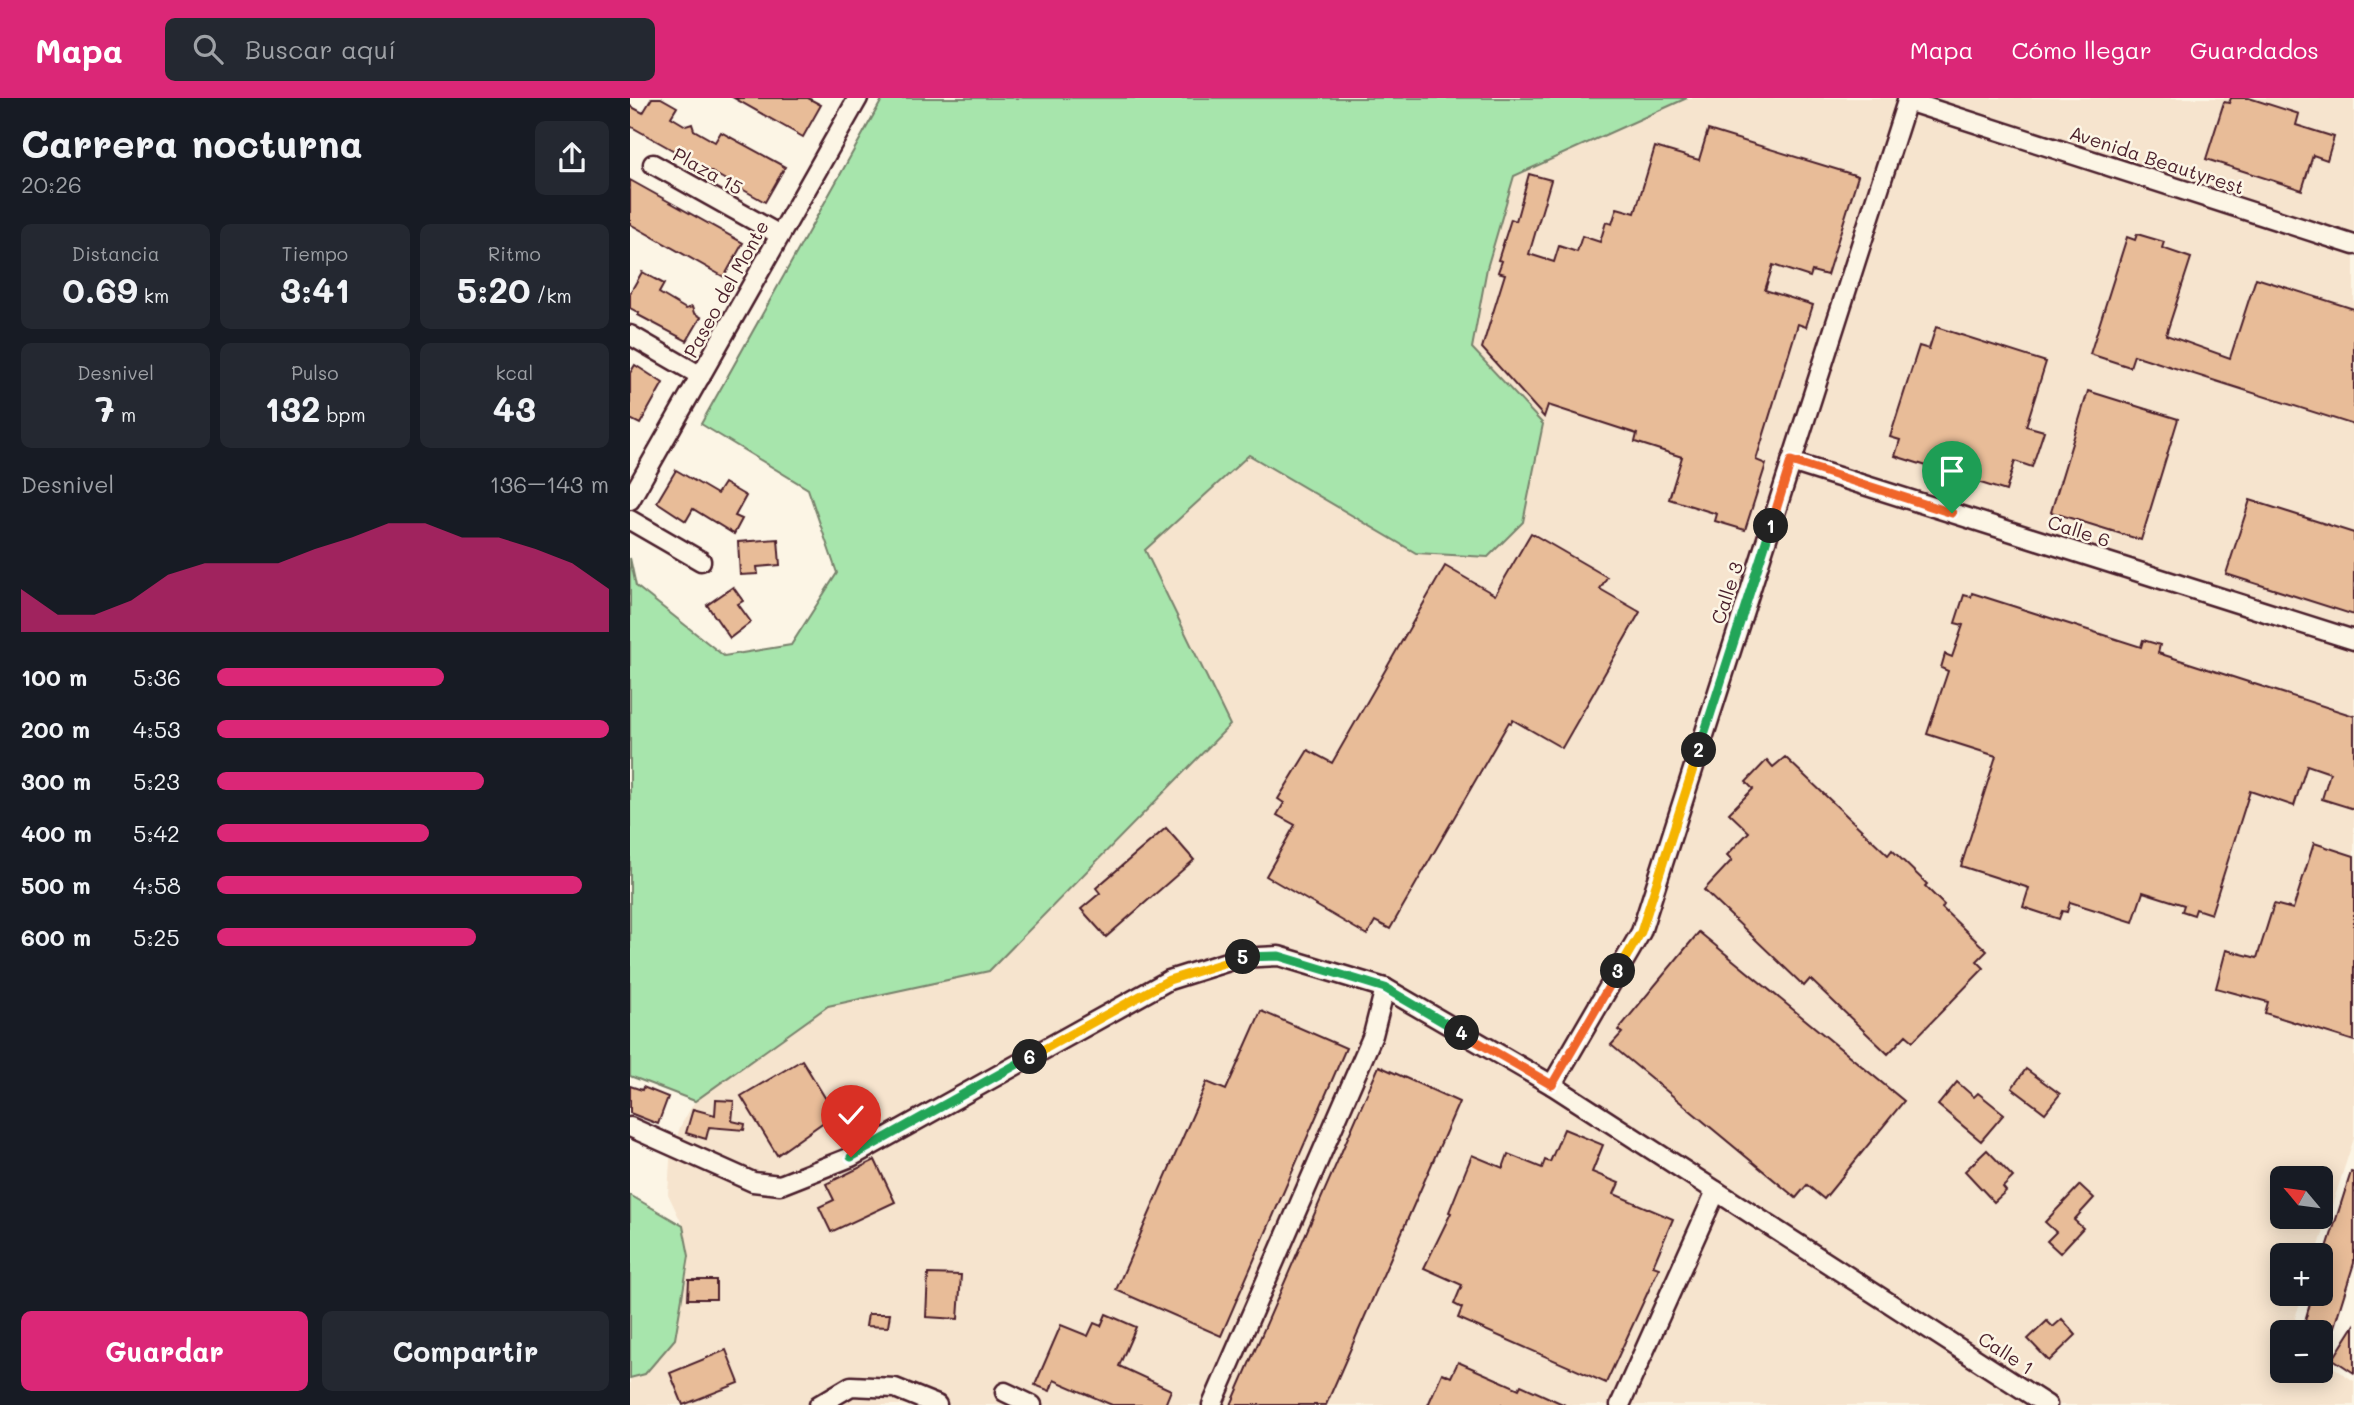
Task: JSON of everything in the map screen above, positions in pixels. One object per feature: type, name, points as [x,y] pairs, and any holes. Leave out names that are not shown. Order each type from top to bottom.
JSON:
[{"type":"street","name":"Paseo del Monte","points":[[630,500],[858,98]]},
{"type":"street","name":"Avenida Beautyrest","points":[[1908,99],[2354,245]]},
{"type":"street","name":"Calle 3","points":[[1552,1085],[1641,932],[1908,99]]},
{"type":"street","name":"Plaza 15","points":[[653,164],[780,235]]},
{"type":"street","points":[[630,335],[701,376]]},
{"type":"street","name":"Calle 6","points":[[1791,461],[2354,640]]},
{"type":"street","points":[[630,520],[701,561]]},
{"type":"street","name":"Calle 1","points":[[630,1127],[753,1182],[780,1185],[851,1157],[1169,980],[1239,958],[1279,956],[1385,988],[1552,1085],[1812,1256],[2047,1405]]},
{"type":"street","points":[[1212,1405],[1373,1035],[1385,988]]},
{"type":"street","points":[[1620,1405],[1716,1191]]},
{"type":"street","points":[[819,1405],[851,1386],[895,1388],[937,1405]]},
{"type":"street","points":[[1005,1392],[1032,1405]]},
{"type":"shaded area","points":[[1687,98],[2354,98],[2354,1138],[2333,1203],[2333,1166],[2270,1166],[2270,1229],[2324,1229],[2320,1243],[2270,1243],[2270,1306],[2299,1306],[2296,1320],[2270,1320],[2270,1383],[2333,1383],[2333,1367],[2354,1381],[2354,1405],[630,1405],[630,1378],[645,1374],[675,1339],[689,1256],[683,1226],[668,1194],[670,1160],[680,1127],[695,1101],[828,1006],[989,971],[1230,725],[1145,549],[1250,455],[1416,553],[1543,424],[1472,348],[1487,268],[1514,176]]},
{"type":"green space","points":[[883,98],[1687,98],[1514,176],[1487,268],[1472,348],[1543,424],[1523,522],[1488,557],[1416,553],[1249,455],[1145,550],[1230,725],[989,971],[828,1006],[695,1101],[630,1076],[630,558],[636,586],[724,656],[791,645],[837,573],[808,489],[701,424]]},
{"type":"green space","points":[[630,1195],[683,1226],[689,1256],[675,1339],[645,1374],[630,1378]]},
{"type":"building","points":[[652,98],[661,98],[677,107],[671,117],[686,126],[692,124],[694,130],[715,142],[721,132],[785,167],[765,202],[630,126],[630,106],[643,113]]},
{"type":"building","points":[[734,98],[808,98],[821,105],[803,137]]},
{"type":"building","points":[[2231,98],[2249,98],[2299,114],[2296,125],[2334,137],[2327,160],[2313,155],[2302,190],[2206,159],[2224,102],[2229,103]]},
{"type":"building","points":[[1708,130],[1858,176],[1827,275],[1812,271],[1810,277],[1773,265],[1765,290],[1813,305],[1806,327],[1798,324],[1756,460],[1766,464],[1745,530],[1715,521],[1717,514],[1669,499],[1682,457],[1635,442],[1637,434],[1548,405],[1544,417],[1482,348],[1505,274],[1498,272],[1502,261],[1498,260],[1511,219],[1516,221],[1529,174],[1551,180],[1529,254],[1554,262],[1559,246],[1577,252],[1582,236],[1600,242],[1606,222],[1612,224],[1617,208],[1635,213],[1655,147],[1699,160]]},
{"type":"building","points":[[630,180],[743,243],[724,277],[630,224]]},
{"type":"building","points":[[2137,234],[2164,242],[2162,248],[2191,258],[2166,335],[2230,358],[2256,278],[2354,309],[2354,425],[2134,355],[2130,367],[2090,354],[2127,237],[2135,240]]},
{"type":"building","points":[[642,272],[664,284],[659,293],[686,309],[692,307],[694,313],[701,317],[687,341],[630,308],[630,293]]},
{"type":"building","points":[[1936,327],[2046,362],[2026,426],[2044,431],[2032,467],[2015,461],[2006,491],[1895,456],[1900,440],[1890,437],[1919,346],[1929,349]]},
{"type":"building","points":[[635,365],[663,383],[640,424],[630,419],[630,373]]},
{"type":"building","points":[[2088,391],[2178,419],[2141,540],[2051,512]]},
{"type":"building","points":[[676,470],[717,494],[724,483],[746,496],[735,516],[742,519],[734,534],[693,509],[686,521],[657,502]]},
{"type":"building","points":[[2250,500],[2354,533],[2354,615],[2226,574]]},
{"type":"building","points":[[1531,533],[1607,577],[1600,589],[1640,612],[1562,748],[1513,720],[1509,722],[1390,929],[1375,921],[1367,935],[1266,876],[1295,825],[1277,815],[1284,803],[1278,799],[1308,750],[1332,763],[1445,566],[1495,595]]},
{"type":"building","points":[[778,539],[780,565],[757,567],[758,574],[740,575],[738,542]]},
{"type":"building","points":[[733,587],[743,601],[738,604],[751,622],[730,638],[707,605]]},
{"type":"building","points":[[1972,593],[2141,647],[2143,640],[2160,645],[2158,653],[2354,716],[2354,809],[2322,799],[2330,773],[2307,765],[2294,806],[2250,791],[2211,914],[2196,909],[2194,915],[2182,911],[2184,905],[2143,892],[2133,922],[2070,902],[2067,912],[2062,911],[2059,919],[2023,907],[2029,888],[1961,866],[1996,756],[1927,734],[1948,671],[1941,668],[1945,654],[1952,657],[1963,625],[1955,623],[1964,595],[1971,597]]},
{"type":"building","points":[[1785,757],[1888,855],[1892,850],[1927,884],[1925,886],[1944,905],[1942,908],[1987,951],[1977,961],[1984,968],[1913,1041],[1906,1035],[1888,1054],[1810,979],[1804,986],[1704,890],[1732,860],[1727,855],[1749,832],[1729,813],[1753,789],[1746,782],[1767,760],[1773,767]]},
{"type":"building","points":[[1166,828],[1194,860],[1106,937],[1081,909],[1100,893],[1096,888]]},
{"type":"building","points":[[2314,843],[2354,856],[2354,1041],[2265,1013],[2268,1002],[2216,988],[2226,950],[2257,958],[2274,904],[2293,909]]},
{"type":"building","points":[[1699,932],[1904,1101],[1824,1199],[1807,1185],[1796,1198],[1611,1045],[1622,1033],[1618,1030]]},
{"type":"building","points":[[1261,1011],[1346,1048],[1221,1336],[1116,1290],[1207,1082],[1226,1090]]},
{"type":"building","points":[[802,1060],[835,1114],[777,1155],[741,1096]]},
{"type":"building","points":[[1379,1066],[1459,1102],[1326,1405],[1231,1405]]},
{"type":"building","points":[[2026,1069],[2060,1094],[2045,1113],[2012,1088]]},
{"type":"building","points":[[1957,1082],[1974,1097],[1978,1093],[2004,1114],[1981,1141],[1938,1105]]},
{"type":"building","points":[[630,1086],[642,1090],[643,1087],[668,1097],[658,1124],[630,1113]]},
{"type":"building","points":[[716,1100],[734,1101],[732,1121],[745,1124],[744,1130],[709,1127],[706,1139],[686,1133],[693,1109],[715,1115]]},
{"type":"building","points":[[1564,1129],[1603,1145],[1592,1172],[1619,1183],[1614,1194],[1673,1219],[1653,1266],[1659,1268],[1606,1383],[1458,1318],[1462,1308],[1454,1304],[1462,1285],[1424,1268],[1451,1213],[1449,1212],[1472,1155],[1503,1168],[1508,1154],[1542,1168],[1545,1160],[1550,1162]]},
{"type":"building","points":[[1987,1150],[2013,1177],[2003,1187],[2006,1191],[1994,1202],[1965,1171]]},
{"type":"building","points":[[875,1160],[895,1202],[831,1232],[819,1207],[834,1200],[826,1184]]},
{"type":"building","points":[[2351,1172],[2354,1173],[2354,1263],[2333,1330],[2333,1320],[2305,1320],[2309,1306],[2333,1306],[2333,1243],[2329,1243]]},
{"type":"building","points":[[2080,1185],[2094,1198],[2074,1220],[2083,1228],[2060,1253],[2047,1241],[2056,1232],[2045,1222]]},
{"type":"building","points":[[928,1274],[961,1275],[958,1319],[926,1317]]},
{"type":"building","points":[[689,1280],[716,1280],[716,1299],[688,1299]]},
{"type":"building","points":[[868,1314],[890,1314],[888,1327],[866,1326]]},
{"type":"building","points":[[1106,1314],[1136,1327],[1119,1366],[1171,1390],[1165,1405],[1112,1405],[1054,1380],[1050,1391],[1035,1385],[1061,1325],[1088,1336],[1094,1323],[1101,1326]]},
{"type":"building","points":[[2062,1319],[2076,1335],[2049,1361],[2028,1339],[2047,1321],[2053,1327]]},
{"type":"building","points":[[2354,1326],[2354,1373],[2333,1359]]},
{"type":"building","points":[[726,1350],[739,1383],[683,1405],[670,1373]]},
{"type":"building","points":[[1458,1362],[1519,1389],[1521,1385],[1565,1405],[1428,1405],[1442,1373],[1451,1377]]},
{"type":"route","points":[[851,1157],[1169,980],[1252,956],[1279,956],[1385,988],[1552,1085],[1641,932],[1791,461],[1952,513]]}]
